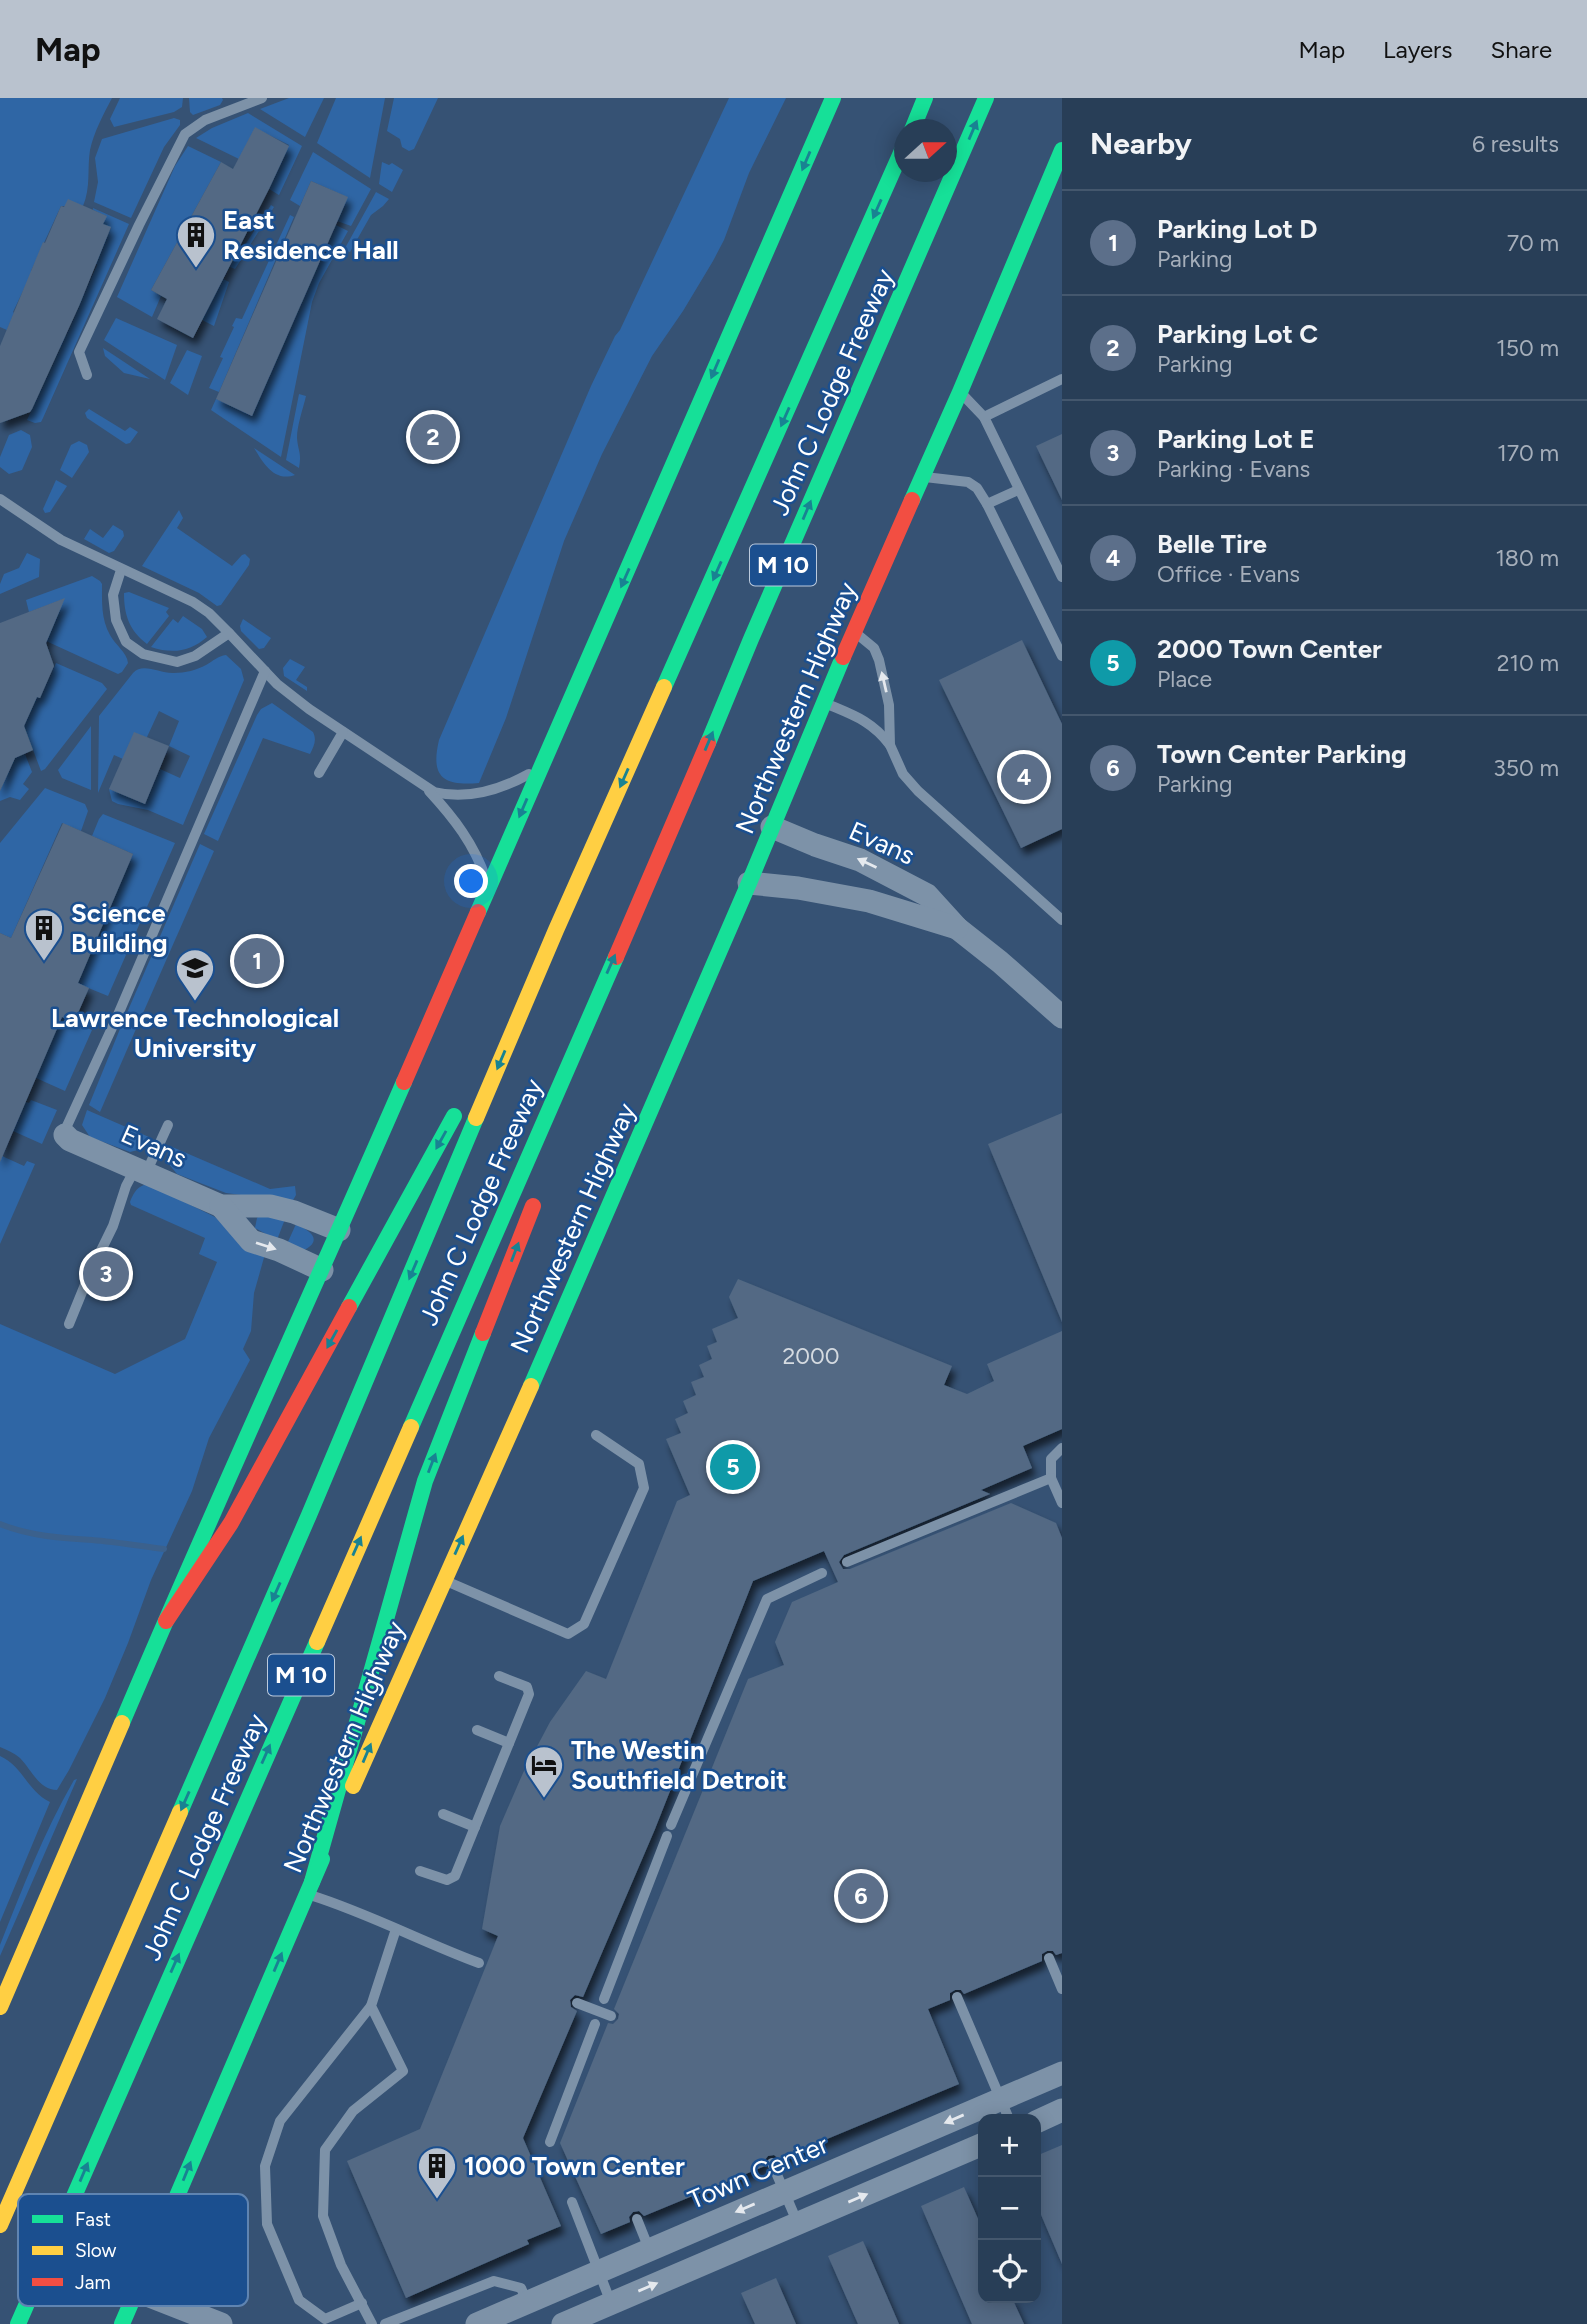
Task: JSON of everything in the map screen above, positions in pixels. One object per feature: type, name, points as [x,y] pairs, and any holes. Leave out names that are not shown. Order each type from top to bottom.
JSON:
[{"type":"main road","points":[[0,2007],[207,1523],[322,1270],[833,98]]},
{"type":"main road","points":[[916,119],[925,98]]},
{"type":"main road","name":"John C Lodge Freeway","points":[[75,2194],[683,804],[762,614],[986,98]]},
{"type":"main road","name":"Northwestern Highway","points":[[177,2194],[585,1262],[1062,150]]},
{"type":"main road","name":"John C Lodge Freeway","points":[[0,2225],[309,1515],[556,930],[894,171]]},
{"type":"main road","points":[[477,1075],[556,930]]},
{"type":"main road","points":[[575,1092],[584,1027]]},
{"type":"main road","points":[[166,1620],[231,1523],[463,1099]]},
{"type":"main road","points":[[310,1888],[425,1481],[537,1196]]},
{"type":"main road","name":"John C Lodge Freeway","points":[[18,2324],[26,2306]]},
{"type":"main road","name":"Northwestern Highway","points":[[122,2324],[130,2306]]},
{"type":"street","name":"Evans","points":[[772,827],[860,860],[927,895],[957,928],[1062,1017]]},
{"type":"street","name":"Evans","points":[[749,883],[798,888],[869,901],[957,928]]},
{"type":"street","name":"Evans","points":[[65,1135],[70,1140],[221,1206],[271,1206],[339,1230]]},
{"type":"street","name":"Evans","points":[[221,1206],[251,1241],[279,1250],[322,1270]]},
{"type":"street","name":"Town Center","points":[[477,2324],[784,2192],[1005,2109],[1062,2073]]},
{"type":"street","points":[[1041,2120],[1062,2110]]},
{"type":"street","points":[[563,2324],[978,2146]]},
{"type":"street","points":[[175,2306],[221,2324]]},
{"type":"lane","points":[[87,374],[79,352],[133,236],[185,134],[205,120],[262,98]]},
{"type":"lane","points":[[984,417],[1062,379]]},
{"type":"lane","points":[[960,393],[984,417],[1062,577]]},
{"type":"lane","points":[[922,477],[968,482],[977,488],[1062,656]]},
{"type":"lane","points":[[987,504],[1018,490]]},
{"type":"lane","points":[[0,499],[61,540],[121,570],[172,590],[209,613],[277,684],[309,709],[429,789],[460,825],[478,857],[488,888]]},
{"type":"lane","points":[[121,570],[113,595],[116,620],[126,642],[143,654],[177,662],[195,656],[229,633]]},
{"type":"lane","points":[[854,630],[874,648],[879,660],[889,705],[890,744]]},
{"type":"lane","points":[[65,1135],[265,671]]},
{"type":"lane","points":[[824,703],[878,729],[890,744],[903,774],[918,790],[1062,919]]},
{"type":"lane","points":[[318,773],[343,732]]},
{"type":"lane","points":[[429,789],[456,796],[488,792],[540,768]]},
{"type":"lane","points":[[69,1324],[113,1226],[126,1186],[141,1171],[169,1125]]},
{"type":"lane","points":[[444,1580],[568,1634],[584,1624],[644,1488],[639,1464],[596,1435]]},
{"type":"lane","points":[[1062,1448],[1051,1459],[1051,1478],[1062,1503]]},
{"type":"lane","points":[[848,1562],[1051,1478]]},
{"type":"lane","points":[[604,1999],[669,1830],[768,1599],[822,1573]]},
{"type":"lane","points":[[420,1871],[447,1880],[455,1876],[529,1694],[527,1688],[499,1676]]},
{"type":"lane","points":[[477,1730],[509,1743]]},
{"type":"lane","points":[[443,1814],[475,1827]]},
{"type":"lane","points":[[310,1888],[396,1929],[479,1963]]},
{"type":"lane","points":[[362,2303],[325,2319],[299,2300],[267,2224],[265,2166],[280,2121],[371,2006],[396,1929]]},
{"type":"lane","points":[[1049,1958],[1062,1989]]},
{"type":"lane","points":[[957,1997],[1005,2109]]},
{"type":"lane","points":[[577,2003],[611,2016]]},
{"type":"lane","points":[[371,2006],[403,2071],[353,2111],[325,2150],[323,2216],[341,2265],[372,2324]]},
{"type":"lane","points":[[550,2142],[594,2024]]},
{"type":"lane","points":[[772,2163],[798,2224]]},
{"type":"lane","points":[[572,2202],[611,2303]]},
{"type":"lane","points":[[637,2219],[649,2249]]},
{"type":"lane","points":[[385,2324],[494,2281],[521,2288],[527,2302]]},
{"type":"shaded area","points":[[0,98],[112,98],[92,143],[83,206],[61,206],[7,330],[0,327]]},
{"type":"shaded area","points":[[120,98],[183,98],[182,107],[174,112],[114,127],[110,119]]},
{"type":"shaded area","points":[[189,98],[223,100],[220,105],[193,115],[190,112]]},
{"type":"shaded area","points":[[289,98],[324,98],[305,137],[260,109]]},
{"type":"shaded area","points":[[336,98],[385,98],[370,178],[317,143]]},
{"type":"shaded area","points":[[394,98],[438,98],[414,149],[409,151],[402,147],[400,139],[387,131]]},
{"type":"shaded area","points":[[729,98],[786,98],[749,173],[724,240],[683,311],[652,356],[602,454],[564,541],[506,718],[479,783],[449,781],[438,771],[439,740],[591,386]]},
{"type":"shaded area","points":[[248,113],[302,146],[279,195],[269,189],[289,145],[255,128],[239,159],[196,138]]},
{"type":"shaded area","points":[[174,118],[180,120],[180,125],[164,147],[131,218],[94,202],[98,182],[95,158],[102,139]]},
{"type":"shaded area","points":[[188,146],[221,162],[151,290],[161,296],[152,317],[117,297],[175,166]]},
{"type":"shaded area","points":[[313,152],[371,189],[351,226],[337,221],[347,197],[311,181],[300,206],[290,200]]},
{"type":"shaded area","points":[[382,162],[389,165],[392,163],[403,170],[392,192],[379,184]]},
{"type":"shaded area","points":[[376,192],[389,199],[371,215],[350,252],[344,250]]},
{"type":"shaded area","points":[[271,205],[274,207],[235,269],[230,267],[238,250],[241,251]]},
{"type":"shaded area","points":[[93,208],[129,224],[43,418],[41,422],[35,423],[27,420],[79,307],[82,293],[84,294],[97,265],[95,263],[111,228],[103,224],[106,216]]},
{"type":"shaded area","points":[[290,215],[294,217],[219,392],[209,388],[223,358],[220,357],[234,327],[232,326],[236,318],[242,319]]},
{"type":"shaded area","points":[[336,225],[348,231],[319,283],[312,302],[281,457],[211,410],[216,399],[252,415]]},
{"type":"shaded area","points":[[223,279],[229,282],[214,326],[202,320]]},
{"type":"shaded area","points":[[116,318],[177,345],[165,380],[104,340]]},
{"type":"shaded area","points":[[103,348],[150,379],[124,373],[105,356]]},
{"type":"shaded area","points":[[187,350],[202,356],[188,395],[170,383]]},
{"type":"shaded area","points":[[299,394],[306,396],[297,433],[299,468],[286,460]]},
{"type":"shaded area","points":[[89,409],[125,431],[130,427],[138,432],[130,443],[126,444],[87,418],[85,413]]},
{"type":"shaded area","points":[[21,430],[30,435],[32,447],[22,470],[9,474],[0,467],[0,457],[9,435]]},
{"type":"shaded area","points":[[79,441],[87,445],[89,452],[72,478],[60,470],[71,445]]},
{"type":"shaded area","points":[[254,448],[295,475],[288,477],[275,474]]},
{"type":"shaded area","points":[[56,480],[67,486],[50,512],[45,513],[43,509]]},
{"type":"shaded area","points":[[179,510],[183,518],[177,528],[232,566],[242,555],[245,554],[250,559],[249,565],[221,605],[217,606],[199,593],[142,566]]},
{"type":"shaded area","points":[[113,525],[123,531],[124,536],[114,551],[109,553],[84,539],[90,529],[103,538]]},
{"type":"shaded area","points":[[27,553],[40,559],[39,577],[0,594],[4,574],[19,568]]},
{"type":"shaded area","points":[[92,576],[102,584],[107,629],[127,659],[128,663],[118,674],[46,641],[64,599],[29,612],[26,600]]},
{"type":"shaded area","points":[[129,592],[169,608],[166,612],[169,616],[147,644],[132,628],[127,615],[124,593]]},
{"type":"shaded area","points":[[183,616],[202,629],[207,637],[187,649],[166,650],[151,647],[173,619],[178,623]]},
{"type":"shaded area","points":[[243,619],[271,638],[264,648],[259,649],[241,631]]},
{"type":"shaded area","points":[[226,655],[241,669],[244,680],[183,825],[148,810],[118,804],[112,801],[109,789],[145,804],[160,769],[180,778],[190,756],[169,746],[179,721],[159,711],[147,737],[123,759],[114,755],[98,793],[99,716],[133,673],[142,668],[169,673],[187,672]]},
{"type":"shaded area","points":[[290,659],[305,667],[296,680],[307,687],[307,691],[284,676],[283,668]]},
{"type":"shaded area","points":[[56,663],[102,683],[107,689],[41,771],[24,726]]},
{"type":"shaded area","points":[[272,703],[313,732],[313,748],[310,754],[263,738],[218,841],[204,834],[257,715],[261,709]]},
{"type":"shaded area","points":[[91,726],[91,790],[62,778],[58,770]]},
{"type":"shaded area","points":[[25,754],[32,772],[23,784],[29,789],[20,800],[10,797],[0,801],[0,791],[15,758]]},
{"type":"shaded area","points":[[45,788],[85,804],[88,811],[81,831],[62,823],[11,938],[0,933],[0,843]]},
{"type":"shaded area","points":[[103,814],[175,843],[108,996],[81,985],[76,988],[133,854],[92,836]]},
{"type":"shaded area","points":[[200,844],[214,851],[140,1020],[126,1015]]},
{"type":"shaded area","points":[[64,1012],[67,1019],[92,1030],[65,1091],[36,1078]]},
{"type":"shaded area","points":[[122,1024],[136,1029],[100,1112],[89,1105]]},
{"type":"shaded area","points":[[31,1100],[57,1110],[42,1144],[13,1131],[26,1102]]},
{"type":"shaded area","points":[[87,1110],[149,1137],[142,1149],[130,1152],[90,1137],[82,1125]]},
{"type":"shaded area","points":[[170,1146],[270,1189],[295,1186],[296,1195],[292,1202],[226,1193],[177,1174],[168,1163]]},
{"type":"shaded area","points":[[2,1156],[24,1166],[27,1161],[35,1164],[0,1244],[0,1162]]},
{"type":"shaded area","points":[[144,1185],[152,1186],[215,1217],[233,1234],[265,1254],[254,1293],[251,1331],[243,1349],[250,1360],[209,1438],[192,1491],[151,1580],[105,1698],[57,1790],[45,1787],[20,1758],[0,1747],[0,1324],[115,1374],[185,1339],[217,1262],[199,1254],[205,1238],[131,1205],[134,1194]]},
{"type":"shaded area","points":[[260,1215],[285,1219],[277,1240],[255,1228]]},
{"type":"shaded area","points":[[296,1224],[310,1232],[314,1239],[304,1250],[287,1244]]},
{"type":"shaded area","points":[[0,1756],[8,1760],[36,1792],[50,1802],[0,1922]]},
{"type":"shaded area","points":[[77,1779],[0,1956],[0,1945],[34,1861],[63,1800]]},
{"type":"building","points":[[255,127],[289,146],[193,338],[157,319],[167,299],[151,290],[221,162],[233,169]]},
{"type":"building","points":[[311,181],[348,197],[252,416],[216,399]]},
{"type":"building","points":[[68,199],[107,216],[103,224],[111,227],[79,306],[32,409],[0,423],[0,346],[43,242],[45,243],[61,206],[64,207]]},
{"type":"building","points":[[1062,434],[1062,500],[1036,446]]},
{"type":"building","points":[[65,598],[46,643],[54,666],[24,726],[33,750],[15,758],[0,791],[0,623]]},
{"type":"building","points":[[1022,640],[1062,724],[1062,829],[1021,848],[939,680]]},
{"type":"building","points":[[134,732],[169,746],[145,804],[109,789]]},
{"type":"building","name":"Science Building","points":[[63,823],[133,854],[78,983],[89,988],[74,1022],[62,1017],[0,1162],[0,933],[11,938]]},
{"type":"building","points":[[1062,1113],[1062,1322],[988,1144]]},
{"type":"building","points":[[738,1279],[952,1366],[944,1385],[967,1394],[994,1381],[987,1364],[1062,1331],[1062,1429],[1023,1446],[1032,1468],[981,1490],[990,1494],[844,1555],[839,1562],[843,1569],[850,1569],[1011,1503],[1056,1523],[1062,1538],[1062,1953],[1056,1955],[1053,1951],[1047,1951],[1042,1954],[1042,1961],[964,1994],[961,1990],[955,1990],[950,1993],[950,2000],[928,2009],[959,2084],[779,2159],[774,2155],[768,2156],[764,2161],[765,2166],[644,2216],[639,2211],[633,2212],[629,2217],[630,2222],[601,2234],[560,2143],[608,2023],[613,2024],[618,2019],[619,2014],[614,2009],[748,1679],[784,1665],[775,1642],[792,1602],[838,1582],[824,1551],[753,1581],[655,1829],[583,1997],[575,1995],[570,2000],[571,2007],[577,2011],[523,2138],[561,2226],[527,2240],[529,2244],[406,2298],[347,2161],[420,2129],[498,1936],[482,1929],[500,1826],[523,1773],[550,1722],[586,1671],[606,1679],[677,1501],[690,1495],[666,1439],[681,1433],[675,1419],[688,1413],[683,1401],[696,1395],[691,1382],[704,1377],[699,1365],[712,1359],[707,1346],[717,1342],[712,1329],[738,1318],[729,1297]]},
{"type":"building","points":[[1062,2145],[1062,2264],[1041,2215],[1041,2154]]},
{"type":"building","points":[[964,2187],[978,2219],[978,2303],[1014,2303],[1024,2324],[972,2324],[921,2206]]},
{"type":"building","points":[[863,2241],[899,2324],[858,2324],[828,2256]]},
{"type":"building","points":[[776,2278],[796,2324],[755,2324],[741,2293]]},
{"type":"waterway","points":[[0,1524],[45,1536],[164,1549]]},
{"type":"traffic: fast","points":[[478,912],[833,98]]},
{"type":"traffic: fast","points":[[916,119],[925,98]]},
{"type":"traffic: fast","points":[[708,743],[986,98]]},
{"type":"traffic: fast","points":[[912,500],[1062,150]]},
{"type":"traffic: fast","points":[[664,687],[894,169]]},
{"type":"traffic: fast","points":[[531,1386],[749,883],[843,657]]},
{"type":"traffic: fast","points":[[411,1427],[616,957]]},
{"type":"traffic: fast","points":[[122,1723],[404,1082]]},
{"type":"traffic: fast","points":[[349,1307],[454,1116]]},
{"type":"traffic: fast","points":[[180,1812],[309,1515],[476,1118]]},
{"type":"traffic: fast","points":[[312,1882],[425,1481],[483,1333]]},
{"type":"traffic: fast","points":[[75,2194],[317,1642]]},
{"type":"traffic: fast","points":[[178,2194],[322,1859]]},
{"type":"traffic: fast","points":[[18,2324],[26,2306]]},
{"type":"traffic: fast","points":[[122,2324],[130,2306]]},
{"type":"traffic: slow","points":[[476,1118],[664,687]]},
{"type":"traffic: slow","points":[[353,1786],[531,1386]]},
{"type":"traffic: slow","points":[[317,1642],[411,1427]]},
{"type":"traffic: slow","points":[[0,2007],[122,1723]]},
{"type":"traffic: slow","points":[[0,2225],[180,1812]]},
{"type":"traffic: jam","points":[[843,657],[912,500]]},
{"type":"traffic: jam","points":[[616,957],[708,743]]},
{"type":"traffic: jam","points":[[404,1082],[478,912]]},
{"type":"traffic: jam","points":[[483,1333],[533,1206]]},
{"type":"traffic: jam","points":[[166,1621],[231,1523],[349,1307]]},
{"type":"place","name":"East Residence Hall","points":[[196,269]]},
{"type":"place","name":"Parking Lot C","points":[[433,437]]},
{"type":"place","name":"Belle Tire","points":[[1024,777]]},
{"type":"place","name":"Parking Lot D","points":[[257,961]]},
{"type":"place","name":"Science Building","points":[[44,962]]},
{"type":"place","name":"Lawrence Technological University","points":[[195,1002]]},
{"type":"place","name":"Parking Lot E","points":[[106,1274]]},
{"type":"place","name":"2000 Town Center","points":[[733,1467]]},
{"type":"place","name":"The Westin Southfield Detroit","points":[[544,1799]]},
{"type":"place","name":"Town Center Parking","points":[[861,1896]]},
{"type":"place","name":"1000 Town Center","points":[[437,2200]]}]
